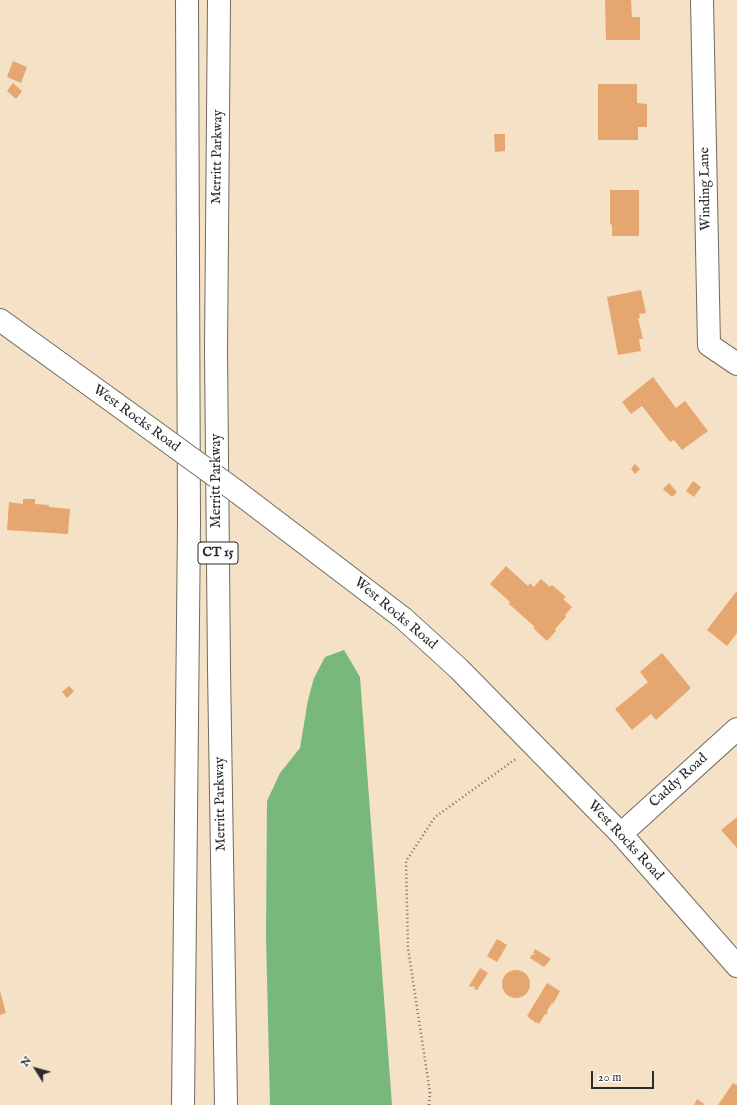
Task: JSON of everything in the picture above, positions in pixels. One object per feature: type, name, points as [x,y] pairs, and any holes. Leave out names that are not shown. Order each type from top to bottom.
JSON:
[{"type":"main road","name":"Merritt Parkway","points":[[183,1105],[189,523],[187,0]]},
{"type":"main road","name":"Merritt Parkway","points":[[219,0],[216,359],[218,669],[226,1105]]},
{"type":"main road","name":"Winding Lane","points":[[702,0],[709,345],[737,364]]},
{"type":"main road","name":"West Rocks Road","points":[[0,320],[236,491],[349,575],[403,618],[459,669],[622,834],[737,966]]},
{"type":"main road","name":"Caddy Road","points":[[622,834],[737,729]]},
{"type":"path","points":[[429,1105],[430,1093],[408,948],[406,861],[435,817],[534,746]]},
{"type":"green space","points":[[344,650],[360,677],[392,1105],[270,1105],[266,936],[267,801],[280,773],[300,748],[308,700],[314,678],[325,657]]},
{"type":"building","points":[[605,0],[631,0],[632,17],[640,17],[640,40],[606,40]]},
{"type":"building","points":[[13,61],[27,67],[21,83],[7,77]]},
{"type":"building","points":[[13,83],[22,91],[16,99],[7,91]]},
{"type":"building","points":[[598,84],[637,84],[637,103],[647,104],[647,127],[638,127],[638,140],[598,140]]},
{"type":"building","points":[[494,134],[505,134],[505,151],[495,152]]},
{"type":"building","points":[[610,190],[639,190],[639,236],[612,236],[612,225],[610,224]]},
{"type":"building","points":[[641,290],[646,313],[639,314],[640,318],[638,318],[643,339],[639,339],[641,351],[618,355],[607,297]]},
{"type":"building","points":[[653,377],[676,408],[685,401],[708,431],[682,450],[674,440],[670,442],[642,406],[631,414],[622,402]]},
{"type":"building","points":[[635,464],[640,469],[635,474],[631,469]]},
{"type":"building","points":[[693,481],[701,487],[694,497],[686,491]]},
{"type":"building","points":[[669,483],[677,492],[672,497],[663,489]]},
{"type":"building","points":[[23,499],[35,499],[35,504],[70,509],[68,534],[7,530],[9,502],[23,504]]},
{"type":"building","points":[[506,566],[528,586],[530,583],[534,587],[541,579],[550,587],[552,585],[566,597],[563,599],[572,607],[565,615],[566,617],[555,629],[556,631],[547,641],[533,628],[535,627],[509,604],[510,602],[490,584]]},
{"type":"building","points":[[736,592],[737,633],[727,646],[707,630]]},
{"type":"building","points":[[662,653],[691,688],[656,720],[651,714],[632,730],[615,709],[648,682],[640,672]]},
{"type":"building","points":[[69,686],[74,691],[67,698],[62,692]]},
{"type":"building","points":[[737,817],[737,848],[721,830]]},
{"type":"building","points":[[497,939],[507,945],[497,962],[487,956]]},
{"type":"building","points":[[535,949],[551,959],[544,967],[530,958],[532,954],[535,954],[533,953]]},
{"type":"building","points":[[480,968],[488,973],[477,990],[474,989],[475,987],[473,986],[469,986]]},
{"type":"building","points":[[516,970],[522,971],[526,974],[529,978],[529,990],[526,994],[522,997],[516,998],[510,997],[506,994],[503,990],[502,984],[503,978],[506,974],[510,971]]},
{"type":"building","points":[[547,983],[560,991],[539,1024],[527,1016]]},
{"type":"building","points":[[0,991],[6,1013],[0,1015]]},
{"type":"building","points":[[733,1083],[737,1085],[737,1105],[718,1105]]},
{"type":"building","points":[[697,1099],[704,1104],[694,1105]]}]
